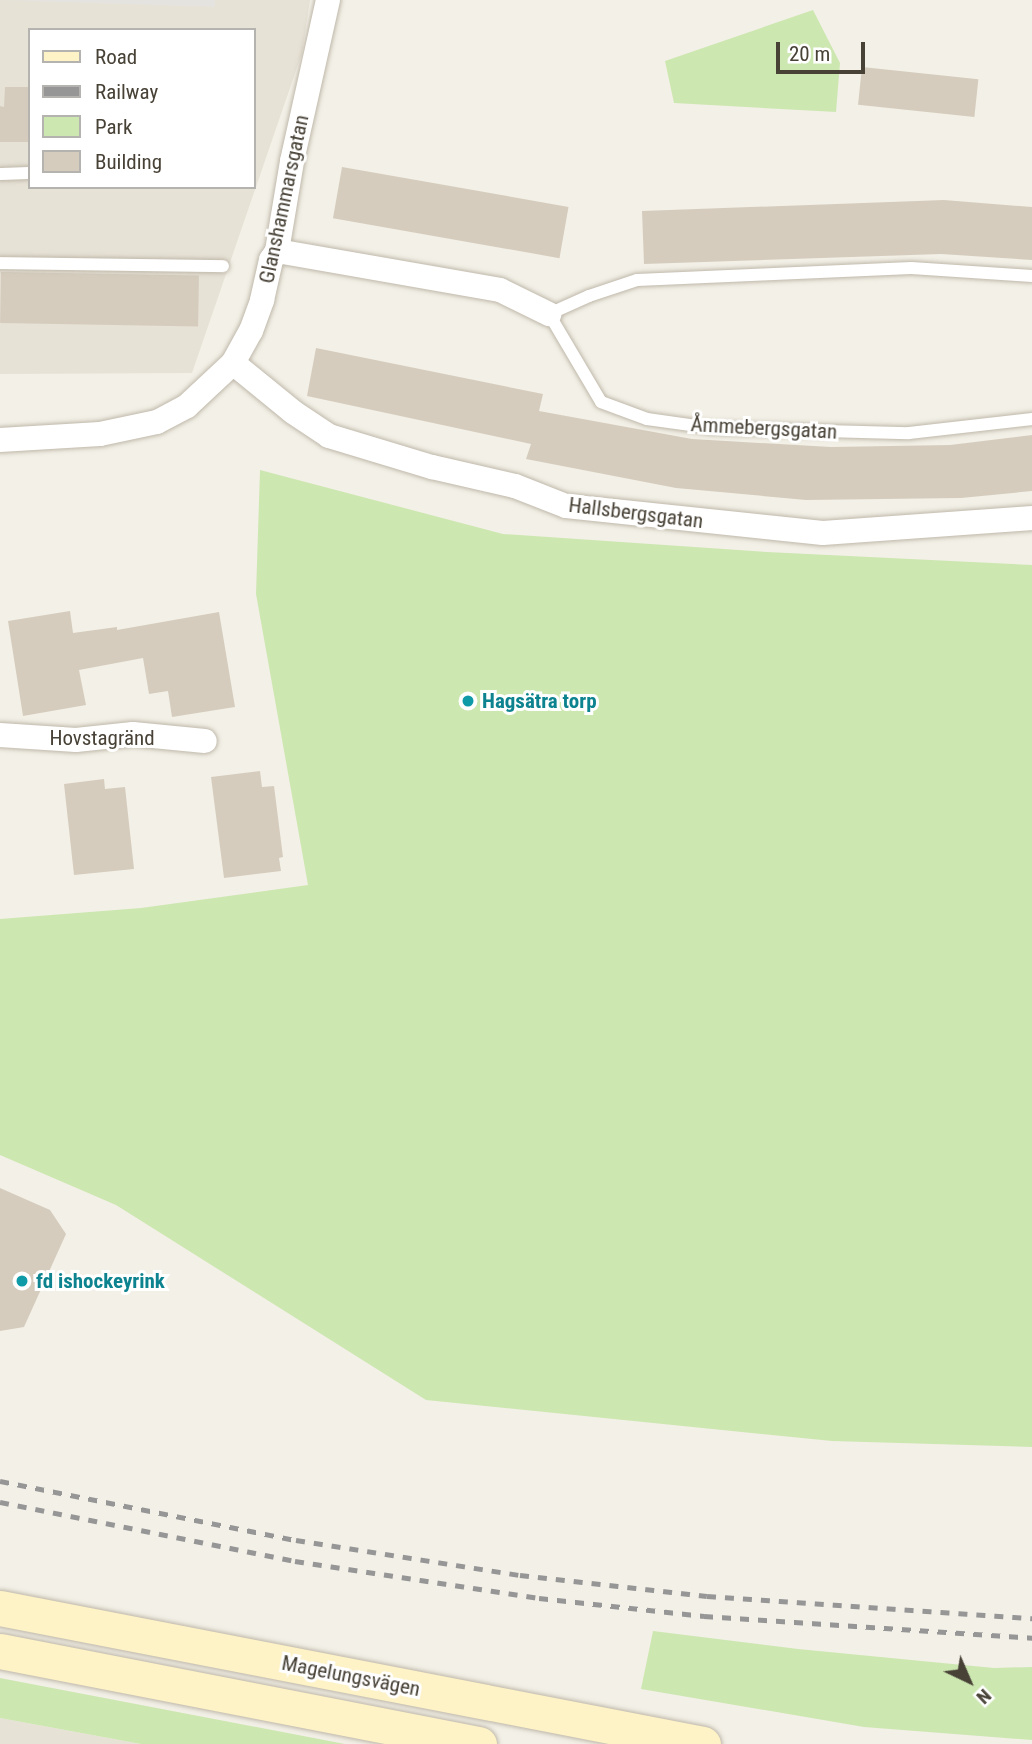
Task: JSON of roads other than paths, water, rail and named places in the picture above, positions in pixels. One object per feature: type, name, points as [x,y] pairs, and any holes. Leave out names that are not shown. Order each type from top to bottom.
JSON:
[{"type":"main road","name":"Magelungsvägen","points":[[0,1608],[702,1744]]},
{"type":"main road","name":"Magelungsvägen","points":[[0,1651],[479,1744]]},
{"type":"street","name":"Glanshammarsgatan","points":[[0,440],[51,439],[128,430],[157,422],[187,406],[233,363],[251,331],[262,300],[271,260],[277,251],[292,161],[328,0]]},
{"type":"street","points":[[277,251],[500,290],[549,314]]},
{"type":"street","name":"Hallsbergsgatan","points":[[233,363],[293,412],[329,436],[432,467],[515,486],[566,506],[823,533],[1032,518]]},
{"type":"street","name":"Hovstagränd","points":[[0,735],[76,740],[133,734],[205,741]]},
{"type":"lane","points":[[0,174],[28,173]]},
{"type":"lane","points":[[0,263],[223,266]]},
{"type":"lane","points":[[549,314],[589,296],[637,280],[911,268],[1032,276]]},
{"type":"lane","name":"Åmmebergsgatan","points":[[549,314],[601,402],[648,419],[712,428],[909,433],[1032,419]]},
{"type":"railway","points":[[0,1481],[296,1540],[520,1575],[707,1596],[1032,1618]]},
{"type":"railway","points":[[0,1502],[295,1561],[539,1598],[704,1616],[1032,1638]]},
{"type":"place","name":"Hagsätra torp","points":[[468,701]]},
{"type":"place","name":"fd ishockeyrink","points":[[22,1281]]}]
